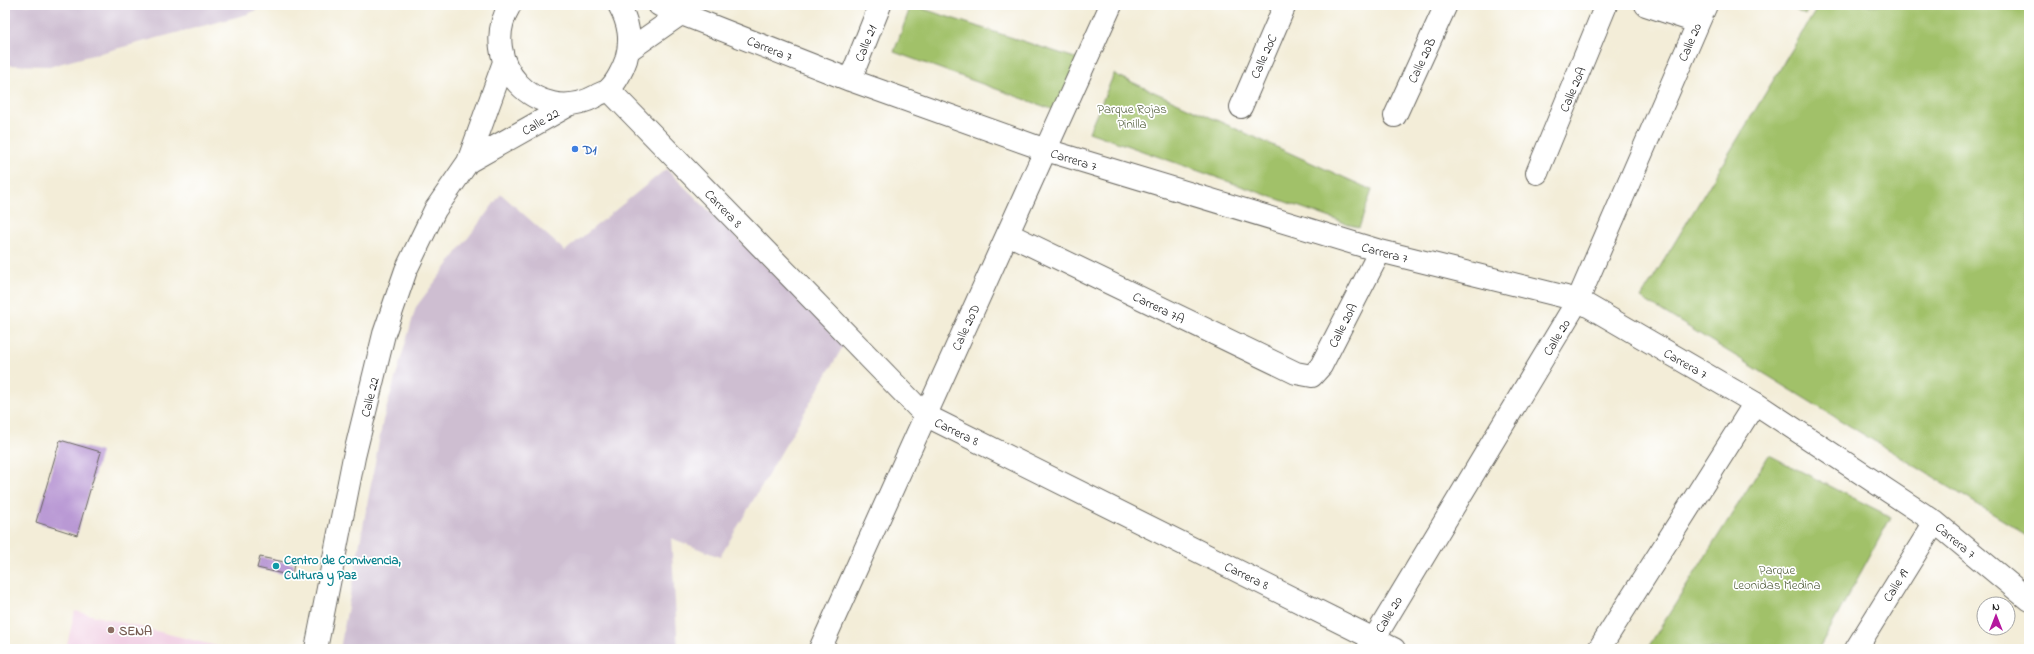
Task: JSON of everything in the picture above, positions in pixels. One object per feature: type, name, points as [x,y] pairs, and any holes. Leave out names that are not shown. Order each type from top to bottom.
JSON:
[{"type":"street","points":[[510,5],[501,29],[500,46],[504,62],[512,77],[524,89],[538,98],[554,103],[571,104],[588,100],[609,90],[624,66],[629,50],[630,34],[626,17],[619,5]]},
{"type":"street","name":"Carrera 7","points":[[660,5],[850,80],[1046,150],[1380,251],[1578,300],[1755,403],[1935,522],[2029,600]]},
{"type":"street","name":"Calle 21","points":[[850,80],[880,5]]},
{"type":"street","name":"Calle 20D","points":[[820,649],[1111,5]]},
{"type":"street","name":"Calle 20C","points":[[1241,107],[1285,5]]},
{"type":"street","name":"Calle 20B","points":[[1395,116],[1446,5]]},
{"type":"street","name":"Calle 20A","points":[[1537,173],[1606,5]]},
{"type":"street","points":[[1646,5],[1702,14]]},
{"type":"street","points":[[629,50],[682,13]]},
{"type":"street","name":"Calle 20","points":[[1371,643],[1578,300],[1702,14]]},
{"type":"street","name":"Calle 22","points":[[316,649],[354,457],[384,334],[406,270],[435,210],[468,162],[504,62]]},
{"type":"street","name":"Carrera 8","points":[[609,90],[925,415],[1371,643],[1394,649]]},
{"type":"street","name":"Calle 22","points":[[468,162],[571,104]]},
{"type":"street","name":"Carrera 7A","points":[[1008,234],[1296,373],[1312,376]]},
{"type":"street","name":"Calle 20A","points":[[1312,376],[1321,366],[1380,251]]},
{"type":"street","points":[[1599,649],[1755,403]]},
{"type":"street","name":"Calle 19","points":[[1856,649],[1935,522]]},
{"type":"shaded area","points":[[5,5],[267,5],[248,14],[51,66],[5,65]]},
{"type":"shaded area","points":[[666,169],[845,343],[720,557],[671,538],[678,649],[340,649],[383,420],[416,307],[501,194],[565,251]]},
{"type":"shaded area","name":"SENA","points":[[75,611],[229,649],[66,649]]},
{"type":"green space","name":"Parque Rojas Pinilla","points":[[911,5],[1078,59],[1057,111],[894,52]]},
{"type":"green space","points":[[1786,5],[1810,5],[1805,15]]},
{"type":"green space","points":[[1819,5],[2029,5],[2029,536],[1641,298]]},
{"type":"green space","name":"Parque Rojas Pinilla","points":[[1114,74],[1372,190],[1359,228],[1089,132]]},
{"type":"green space","name":"Parque Leonidas Medina","points":[[1769,455],[1891,517],[1819,649],[1647,649]]},
{"type":"building","points":[[60,440],[101,452],[77,535],[36,522]]},
{"type":"building","name":"Centro de Convivencia, Cultura y Paz","points":[[260,557],[294,564],[292,576],[257,568]]},
{"type":"place","name":"D1","points":[[575,149]]},
{"type":"place","name":"Centro de Convivencia, Cultura y Paz","points":[[276,566]]},
{"type":"place","name":"SENA","points":[[111,630]]}]
